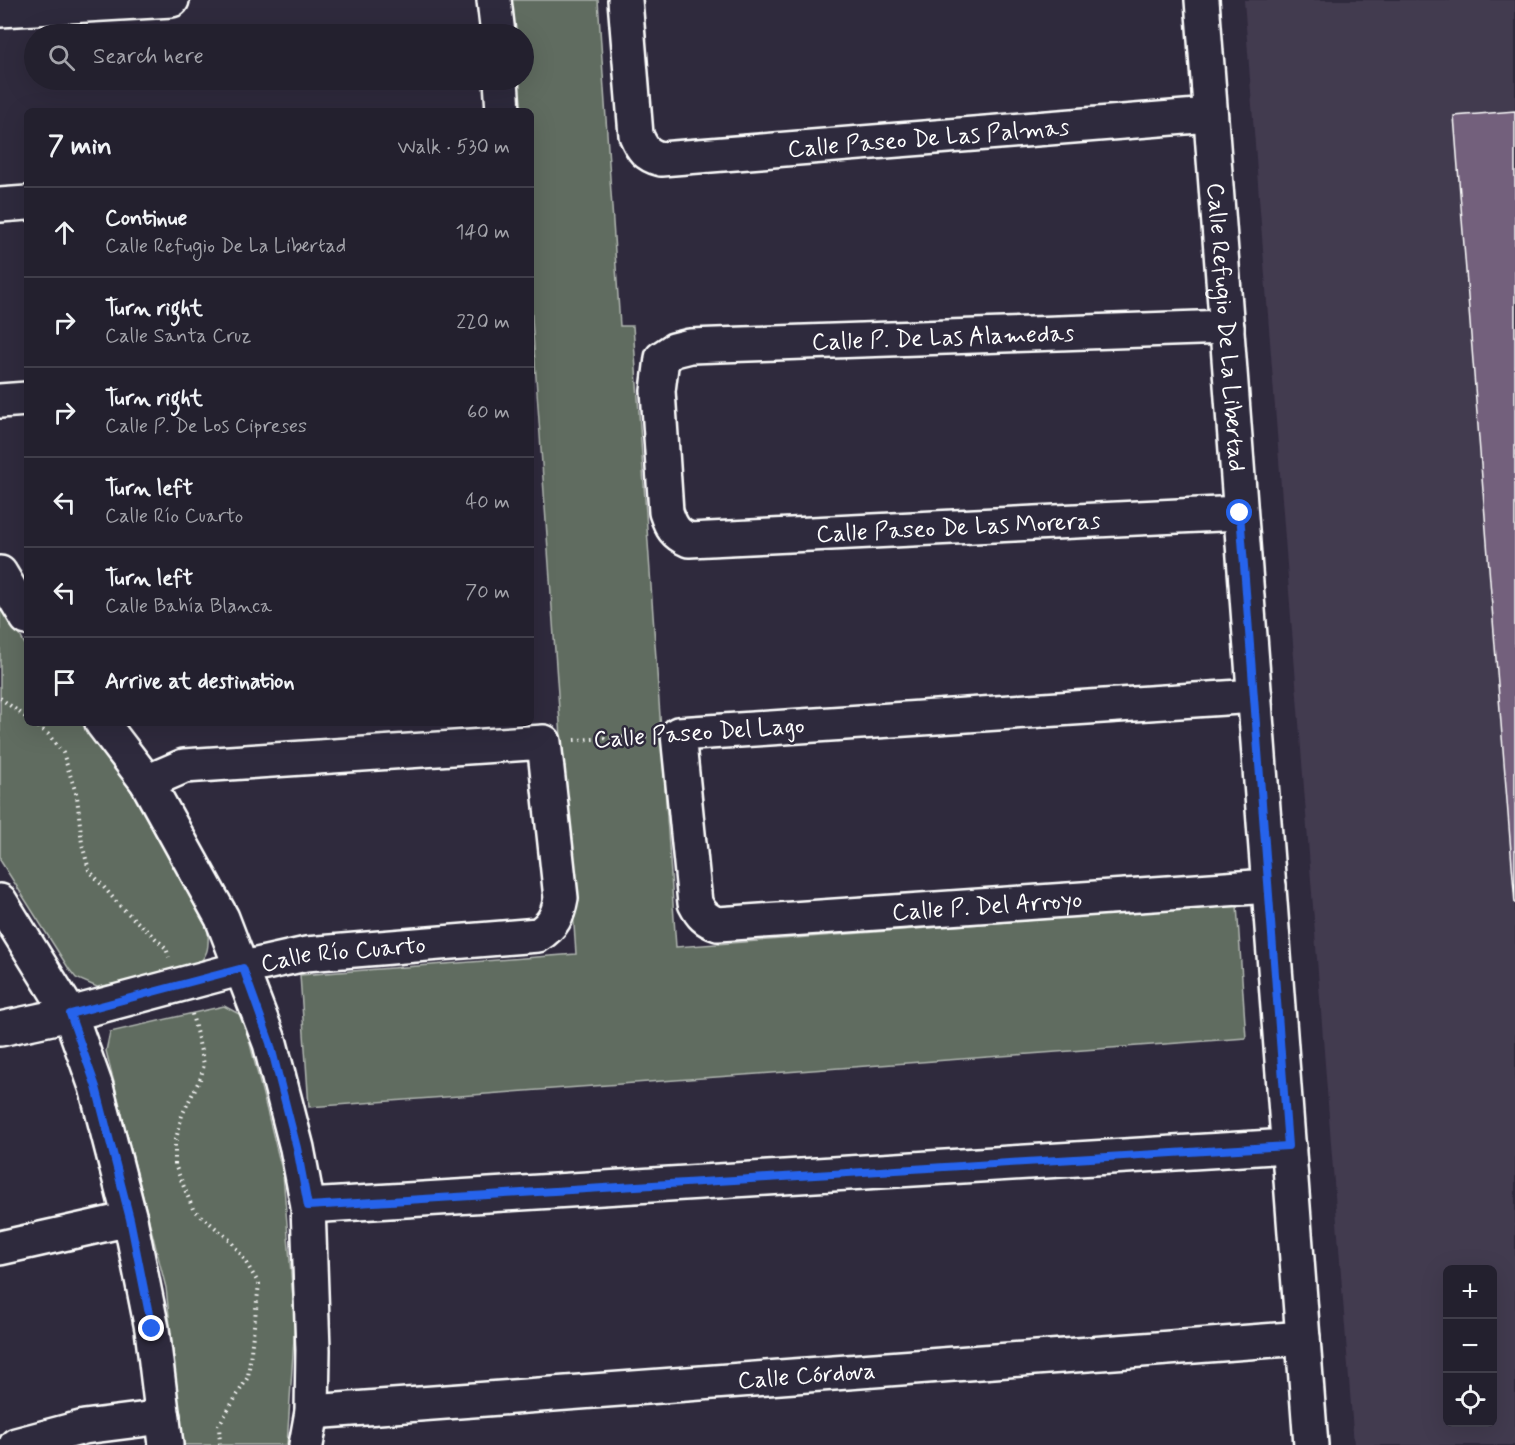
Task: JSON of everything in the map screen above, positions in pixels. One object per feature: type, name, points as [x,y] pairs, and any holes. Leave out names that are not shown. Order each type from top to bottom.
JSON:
[{"type":"street","points":[[0,10],[172,0]]},
{"type":"street","points":[[495,0],[497,24]]},
{"type":"street","name":"Calle Paseo De Las Palmas","points":[[625,0],[636,135],[647,155],[661,159],[1210,115]]},
{"type":"street","name":"Calle Refugio De La Libertad","points":[[1202,0],[1311,1445]]},
{"type":"street","points":[[502,90],[504,108]]},
{"type":"street","points":[[0,205],[24,203]]},
{"type":"street","name":"Calle P. De Las Alamedas","points":[[678,535],[671,526],[666,512],[658,391],[662,358],[674,350],[690,346],[1227,327]]},
{"type":"street","points":[[0,401],[24,399]]},
{"type":"street","name":"Calle Paseo De Las Moreras","points":[[678,535],[689,540],[1240,513]]},
{"type":"street","points":[[0,573],[24,607]]},
{"type":"street","name":"Calle Paseo Del Lago","points":[[678,734],[1254,696]]},
{"type":"street","points":[[104,726],[147,782],[222,918],[270,1043],[297,1148],[308,1206],[312,1278],[312,1413],[306,1445]]},
{"type":"street","name":"Calle P. Del Arroyo","points":[[678,734],[695,903],[707,920],[718,924],[1269,886]]},
{"type":"street","points":[[147,782],[184,766],[544,742]]},
{"type":"street","name":"Calle Río Cuarto","points":[[0,1029],[70,1014],[243,968],[306,954],[538,935],[550,928],[559,911],[561,898],[544,742]]},
{"type":"street","points":[[0,901],[70,1014],[96,1087],[130,1219],[152,1329],[165,1431],[84,1427],[16,1445]]},
{"type":"street","points":[[308,1206],[1288,1146]]},
{"type":"street","points":[[0,1248],[130,1219]]},
{"type":"street","name":"Calle Córdova","points":[[312,1413],[1303,1338]]},
{"type":"path","points":[[0,698],[24,716]]},
{"type":"path","points":[[37,726],[48,734],[63,753],[77,796],[82,844],[89,870],[120,906],[166,948],[196,1024],[204,1064],[201,1077],[182,1115],[175,1143],[175,1165],[193,1209],[230,1240],[259,1284],[248,1377],[219,1425],[220,1445]]},
{"type":"path","name":"Calle Paseo Del Lago","points":[[544,742],[678,734]]},
{"type":"shaded area","points":[[1244,0],[1515,0],[1515,1445],[1354,1445]]},
{"type":"green space","points":[[510,0],[598,0],[620,326],[633,326],[676,947],[1237,905],[1246,1038],[309,1107],[300,975],[576,954],[534,348],[534,108],[518,108],[516,90],[534,90],[534,24],[511,24]]},
{"type":"green space","points":[[0,600],[24,643],[24,726],[85,726],[121,773],[208,930],[207,952],[194,969],[97,987],[76,978],[0,860]]},
{"type":"green space","points":[[224,1006],[243,1016],[283,1174],[295,1323],[287,1445],[183,1445],[166,1288],[106,1051],[110,1032]]},
{"type":"building","points":[[1515,111],[1515,904],[1454,116]]},
{"type":"route","points":[[152,1329],[130,1219],[96,1087],[70,1014],[243,968],[270,1043],[297,1148],[308,1206],[1288,1146],[1240,513]]}]
